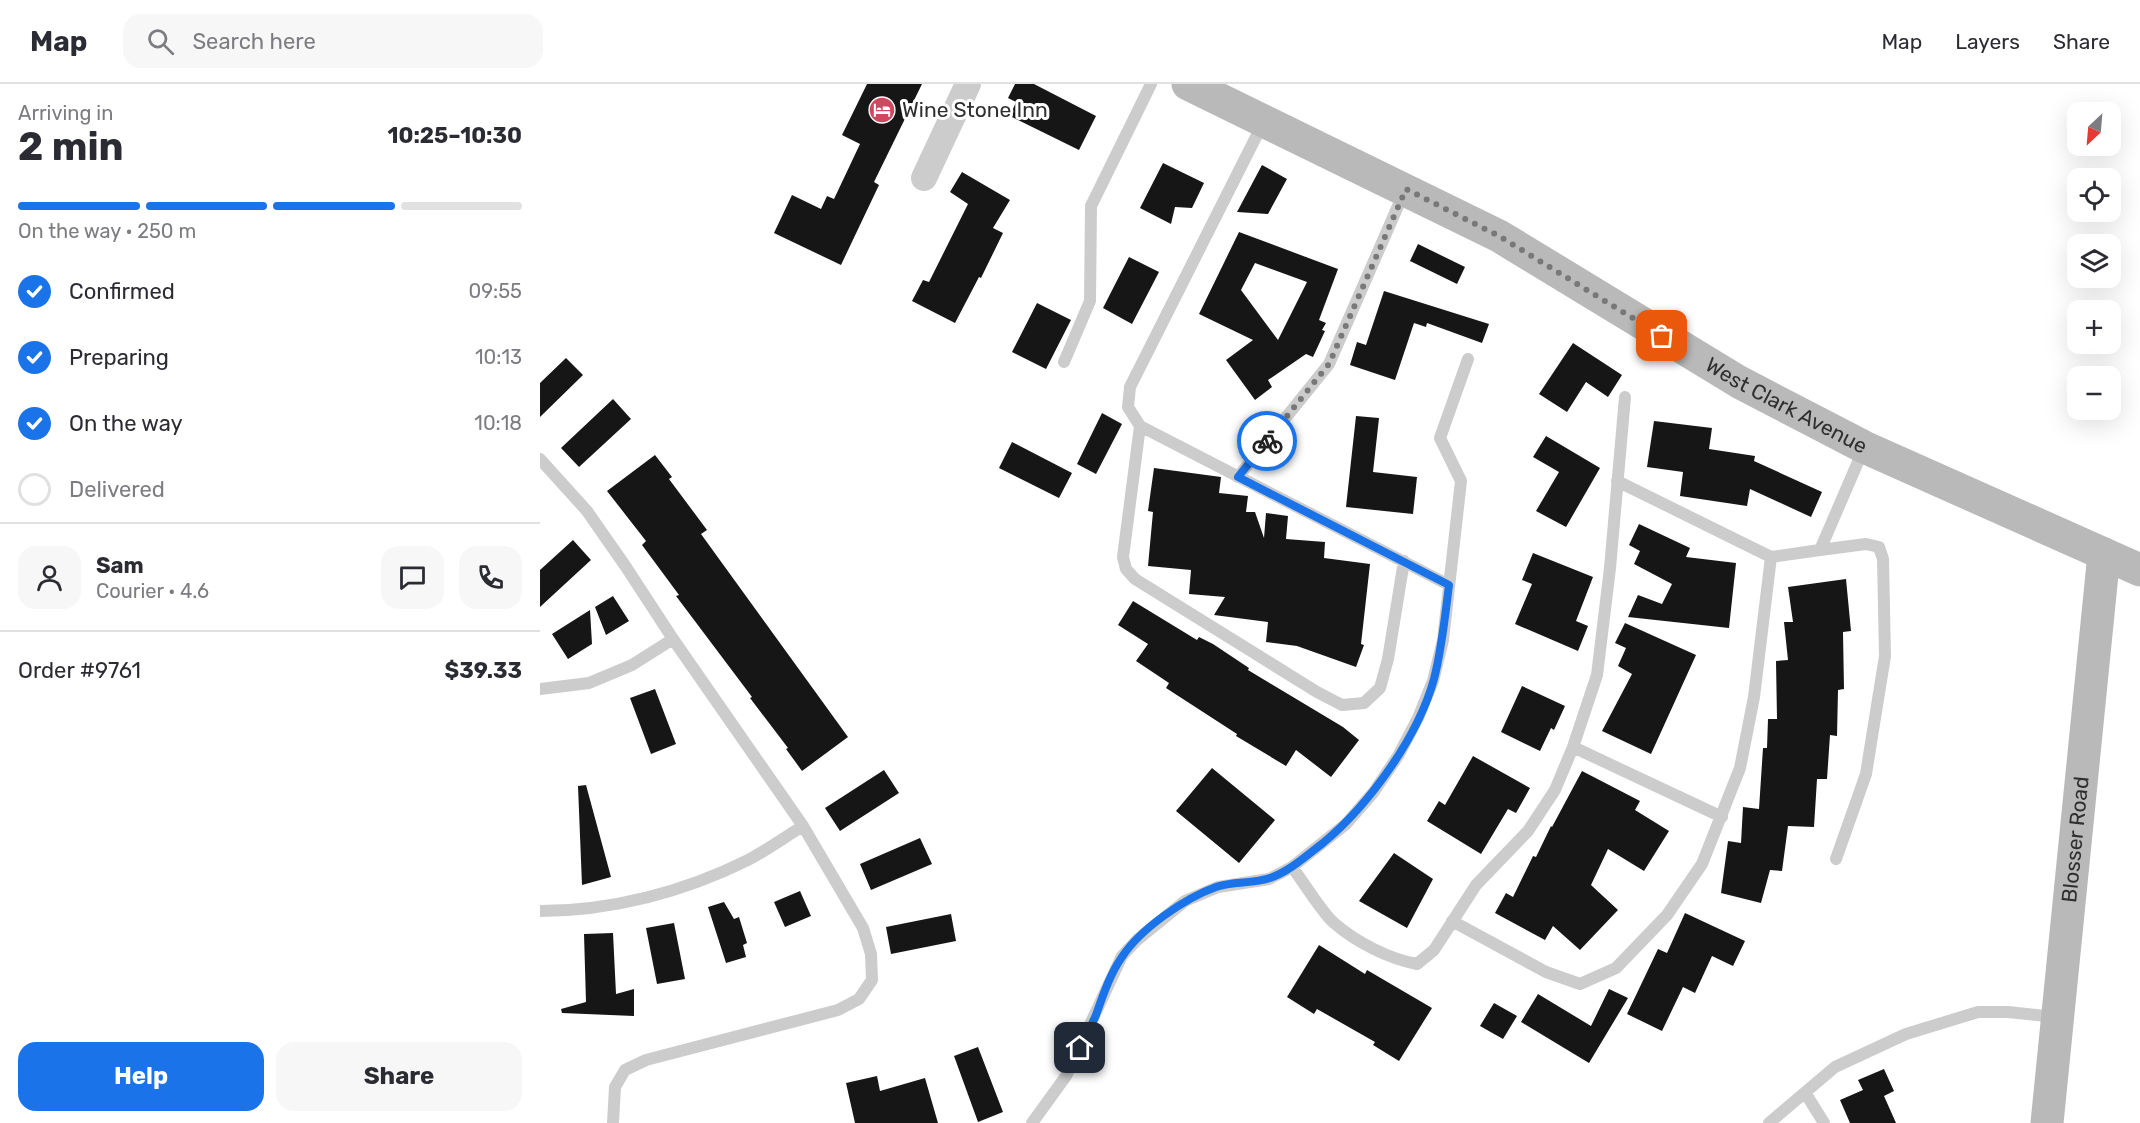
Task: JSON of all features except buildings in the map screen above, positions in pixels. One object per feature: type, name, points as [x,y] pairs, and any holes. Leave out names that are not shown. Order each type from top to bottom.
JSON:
[{"type":"main road","name":"West Clark Avenue","points":[[1188,84],[1499,236],[1738,382],[1864,447],[2140,570]]},
{"type":"main road","name":"Blosser Road","points":[[2047,1123],[2104,554]]},
{"type":"street","points":[[924,178],[968,84]]},
{"type":"lane","points":[[1064,362],[1090,301],[1090,206],[1151,84]]},
{"type":"lane","points":[[1264,121],[1130,387],[1128,407],[1140,426],[1449,585]]},
{"type":"lane","points":[[1238,477],[1329,364],[1406,189]]},
{"type":"lane","points":[[1032,1123],[1066,1076],[1122,956],[1137,940],[1185,901],[1218,887],[1269,879],[1292,867],[1346,824],[1373,793],[1398,756],[1418,718],[1433,681],[1443,640],[1461,481],[1440,438],[1468,359]]},
{"type":"lane","points":[[1292,867],[1333,923],[1396,960],[1417,964],[1434,950],[1476,885],[1528,831],[1555,790],[1573,747],[1597,675],[1610,568],[1625,397]]},
{"type":"lane","points":[[1140,426],[1123,557],[1126,569],[1135,579],[1155,592],[1317,692],[1342,705],[1364,703],[1380,688],[1388,659],[1404,561]]},
{"type":"lane","points":[[1820,550],[1864,447]]},
{"type":"lane","points":[[540,459],[587,511],[803,826],[863,928],[871,954],[872,980],[859,999],[838,1010],[646,1060],[625,1070],[615,1087],[613,1123]]},
{"type":"lane","points":[[1617,482],[1771,557],[1866,544],[1879,547],[1883,559],[1885,656],[1866,774],[1836,859]]},
{"type":"lane","points":[[1452,921],[1546,972],[1580,984],[1616,968],[1667,915],[1702,864],[1740,768],[1754,697],[1771,557]]},
{"type":"lane","points":[[540,689],[589,683],[632,665],[673,639]]},
{"type":"lane","points":[[1573,747],[1722,817]]},
{"type":"lane","points":[[540,912],[576,911],[634,901],[692,883],[748,860],[803,826]]},
{"type":"lane","points":[[1770,1123],[1835,1067],[1906,1034],[1978,1012],[2008,1012],[2058,1018]]},
{"type":"lane","points":[[1806,1094],[1824,1123]]},
{"type":"way so far","points":[[1267,441],[1329,364],[1406,189],[1499,236],[1662,336]]},
{"type":"place","name":"Wine Stone Inn","points":[[882,110]]},
{"type":"route","points":[[1080,1048],[1122,956],[1161,919],[1185,901],[1218,887],[1269,879],[1292,867],[1346,824],[1373,793],[1398,756],[1418,718],[1433,681],[1443,640],[1449,585],[1238,477],[1267,441]]}]
